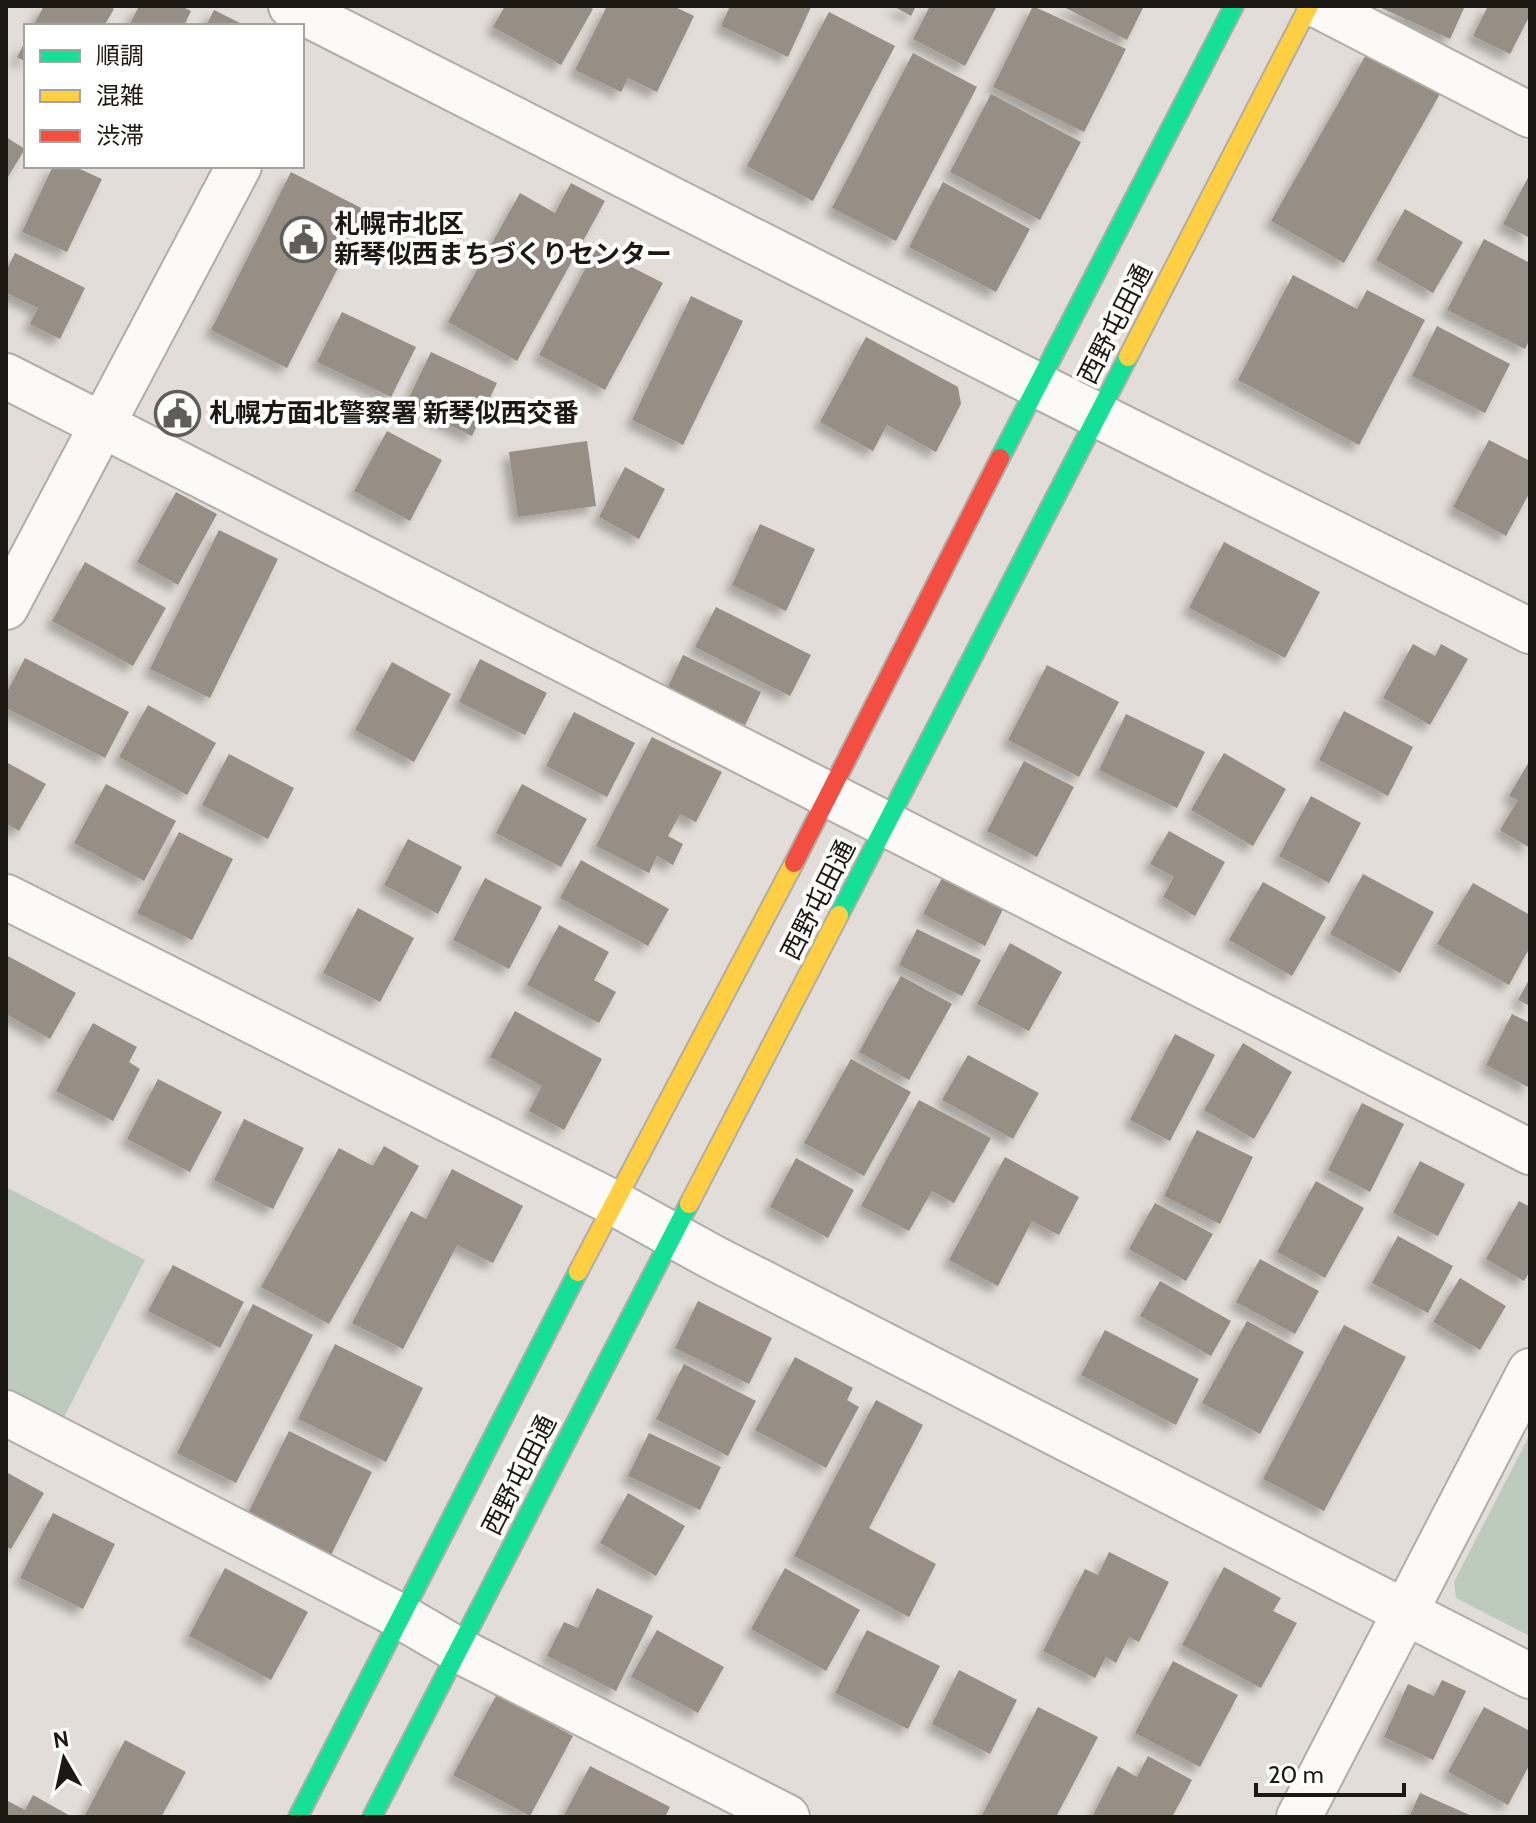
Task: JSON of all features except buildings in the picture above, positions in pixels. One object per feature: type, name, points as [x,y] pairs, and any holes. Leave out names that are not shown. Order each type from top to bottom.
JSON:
[{"type":"street","name":"西野屯田通","points":[[298,1817],[614,1203],[829,796],[1037,385],[1234,6]]},
{"type":"street","name":"西野屯田通","points":[[372,1817],[1309,6]]},
{"type":"street","points":[[1319,6],[1530,115]]},
{"type":"street","points":[[308,19],[1530,631]]},
{"type":"street","points":[[6,607],[238,168]]},
{"type":"street","points":[[6,376],[1530,1152]]},
{"type":"street","points":[[6,897],[614,1203],[672,1236],[1530,1676]]},
{"type":"street","points":[[1299,1817],[1530,1371]]},
{"type":"street","points":[[6,1413],[400,1616],[458,1650],[787,1817]]},
{"type":"green space","points":[[6,1187],[145,1260],[61,1423],[6,1394]]},
{"type":"green space","points":[[1530,1434],[1530,1636],[1456,1598],[1454,1582]]},
{"type":"traffic: fast","points":[[1000,458],[1234,6]]},
{"type":"traffic: fast","points":[[839,915],[1128,357]]},
{"type":"traffic: fast","points":[[372,1817],[689,1204]]},
{"type":"traffic: fast","points":[[298,1817],[578,1272]]},
{"type":"traffic: slow","points":[[1128,357],[1309,6]]},
{"type":"traffic: slow","points":[[578,1272],[794,863]]},
{"type":"traffic: slow","points":[[689,1204],[839,915]]},
{"type":"traffic: jam","points":[[794,863],[1000,458]]},
{"type":"place","name":"札幌市北区 新琴似西まちづくりセンター","points":[[303,239]]},
{"type":"place","name":"札幌方面北警察署 新琴似西交番","points":[[178,413]]}]
